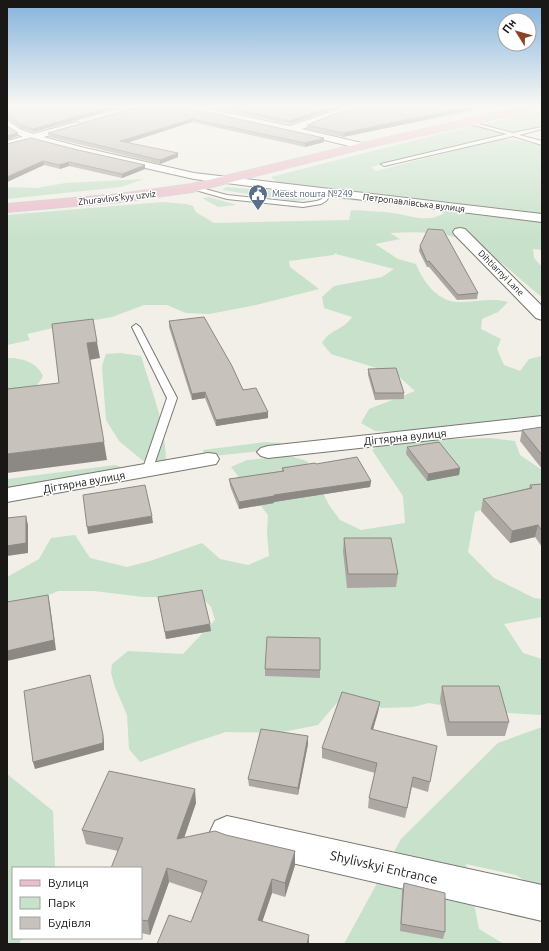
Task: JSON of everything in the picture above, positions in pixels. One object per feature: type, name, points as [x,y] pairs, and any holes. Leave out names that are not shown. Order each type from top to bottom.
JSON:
[{"type":"main road","name":"Zhuravlivs'kyy uzviz","points":[[7,208],[119,198],[194,188],[340,151]]},
{"type":"street","name":"Петропавлівська вулиця","points":[[81,151],[185,174],[226,180],[542,218]]},
{"type":"street","name":"Dihtiarnyi Lane","points":[[460,232],[542,315]]},
{"type":"street","name":"Дігтярна вулиця","points":[[268,452],[542,422]]},
{"type":"street","name":"Дігтярна вулиця","points":[[7,494],[147,471],[208,459]]},
{"type":"street","name":"Shylivskyi Entrance","points":[[227,832],[542,903]]},
{"type":"lane","points":[[384,164],[440,151]]},
{"type":"lane","points":[[194,188],[242,202],[293,208],[319,203],[324,200],[329,193]]},
{"type":"lane","points":[[136,327],[172,398],[147,471]]},
{"type":"green space","points":[[371,151],[438,151],[371,167],[376,171],[452,151],[542,151],[542,215],[268,184],[276,181],[271,177]]},
{"type":"green space","points":[[144,179],[121,187],[7,199],[7,187],[36,188],[66,183]]},
{"type":"green space","points":[[226,187],[301,193],[310,197],[304,200],[294,201],[222,190]]},
{"type":"green space","points":[[209,197],[237,205],[218,207],[202,198]]},
{"type":"green space","points":[[338,199],[417,205],[542,220],[542,250],[533,249],[534,258],[542,267],[542,297],[490,254],[472,243],[461,239],[426,232],[390,233],[400,239],[375,244],[398,259],[416,264],[426,283],[442,298],[456,302],[495,300],[508,302],[498,312],[482,319],[481,329],[501,339],[497,349],[504,365],[520,371],[529,359],[542,356],[542,416],[407,432],[375,431],[361,423],[369,409],[415,391],[396,374],[331,354],[322,343],[325,338],[345,325],[352,317],[324,308],[322,297],[334,286],[382,277],[394,269],[336,254],[337,252],[333,255],[289,261],[290,267],[319,289],[256,305],[209,314],[186,313],[167,305],[144,305],[112,317],[27,334],[30,340],[7,345],[7,215],[163,202],[193,206],[196,212],[214,223],[349,220],[351,210],[387,212],[419,218],[432,218],[444,213],[439,211],[440,209]]},
{"type":"green space","points":[[120,353],[141,356],[161,420],[166,460],[154,465],[142,460],[119,441],[106,420],[102,366],[106,354]]},
{"type":"green space","points":[[7,358],[23,360],[33,364],[41,371],[43,376],[36,386],[24,393],[7,394]]},
{"type":"green space","points":[[490,438],[515,441],[520,455],[542,470],[542,488],[475,512],[468,552],[494,578],[534,598],[542,599],[542,617],[504,624],[523,653],[542,659],[542,715],[475,711],[429,703],[413,707],[382,708],[342,697],[318,725],[278,733],[226,732],[140,762],[129,749],[127,715],[115,687],[111,673],[112,664],[128,651],[183,654],[215,620],[211,607],[202,597],[144,597],[94,591],[58,591],[33,602],[7,605],[7,577],[39,559],[51,538],[75,535],[90,558],[127,567],[150,561],[202,543],[220,559],[248,565],[269,556],[267,533],[268,515],[231,467],[247,460],[290,456],[307,461],[329,505],[340,520],[361,530],[405,523],[403,496],[372,450],[387,441]]},
{"type":"green space","points":[[265,442],[282,443],[269,450],[204,457],[203,450]]},
{"type":"green space","points":[[115,465],[121,467],[112,474],[7,491],[7,479]]},
{"type":"green space","points":[[542,727],[542,893],[516,875],[466,864],[479,929],[504,944],[344,944],[401,839],[498,743]]},
{"type":"green space","points":[[7,774],[53,811],[55,867],[12,867],[12,939],[22,939],[19,944],[7,944]]},
{"type":"building","points":[[7,151],[84,151],[145,165],[122,174],[69,162],[59,165],[43,161],[7,177]]},
{"type":"building","points":[[124,151],[170,151],[178,153],[160,160]]},
{"type":"building","points":[[428,229],[443,230],[478,293],[458,295],[429,261],[427,262],[420,246]]},
{"type":"building","points":[[204,317],[232,366],[243,390],[256,388],[268,412],[216,420],[205,392],[192,394],[169,321]]},
{"type":"building","points":[[93,319],[97,342],[87,343],[104,442],[7,454],[7,389],[59,383],[52,324]]},
{"type":"building","points":[[396,368],[404,393],[375,393],[368,369]]},
{"type":"building","points":[[542,427],[542,455],[522,430]]},
{"type":"building","points":[[439,442],[460,468],[428,474],[407,447]]},
{"type":"building","points":[[357,457],[371,481],[274,495],[239,502],[229,479],[284,471],[282,468]]},
{"type":"building","points":[[542,484],[542,531],[538,525],[512,531],[483,499],[532,488],[530,485]]},
{"type":"building","points":[[145,485],[152,516],[87,527],[83,495]]},
{"type":"building","points":[[26,516],[26,543],[7,546],[7,518]]},
{"type":"building","points":[[344,538],[391,538],[398,574],[348,574]]},
{"type":"building","points":[[202,590],[210,624],[165,632],[158,597]]},
{"type":"building","points":[[48,595],[54,640],[7,651],[7,602]]},
{"type":"building","points":[[267,637],[320,638],[320,670],[265,669]]},
{"type":"building","points":[[90,675],[103,735],[103,743],[33,762],[24,691]]},
{"type":"building","points":[[442,686],[499,686],[509,722],[449,722]]},
{"type":"building","points":[[342,692],[380,702],[371,729],[437,746],[430,782],[413,777],[407,808],[369,798],[377,763],[322,748]]},
{"type":"building","points":[[261,729],[308,736],[298,788],[248,779]]},
{"type":"building","points":[[109,771],[195,789],[177,839],[215,831],[226,835],[295,851],[285,883],[272,879],[258,920],[309,935],[307,944],[157,944],[169,915],[191,922],[207,881],[167,868],[148,921],[142,920],[142,867],[111,867],[123,838],[82,830]]},
{"type":"building","points":[[404,883],[445,893],[445,932],[401,924]]},
{"type":"place","name":"Meest пошта №249","points":[[258,211]]}]
